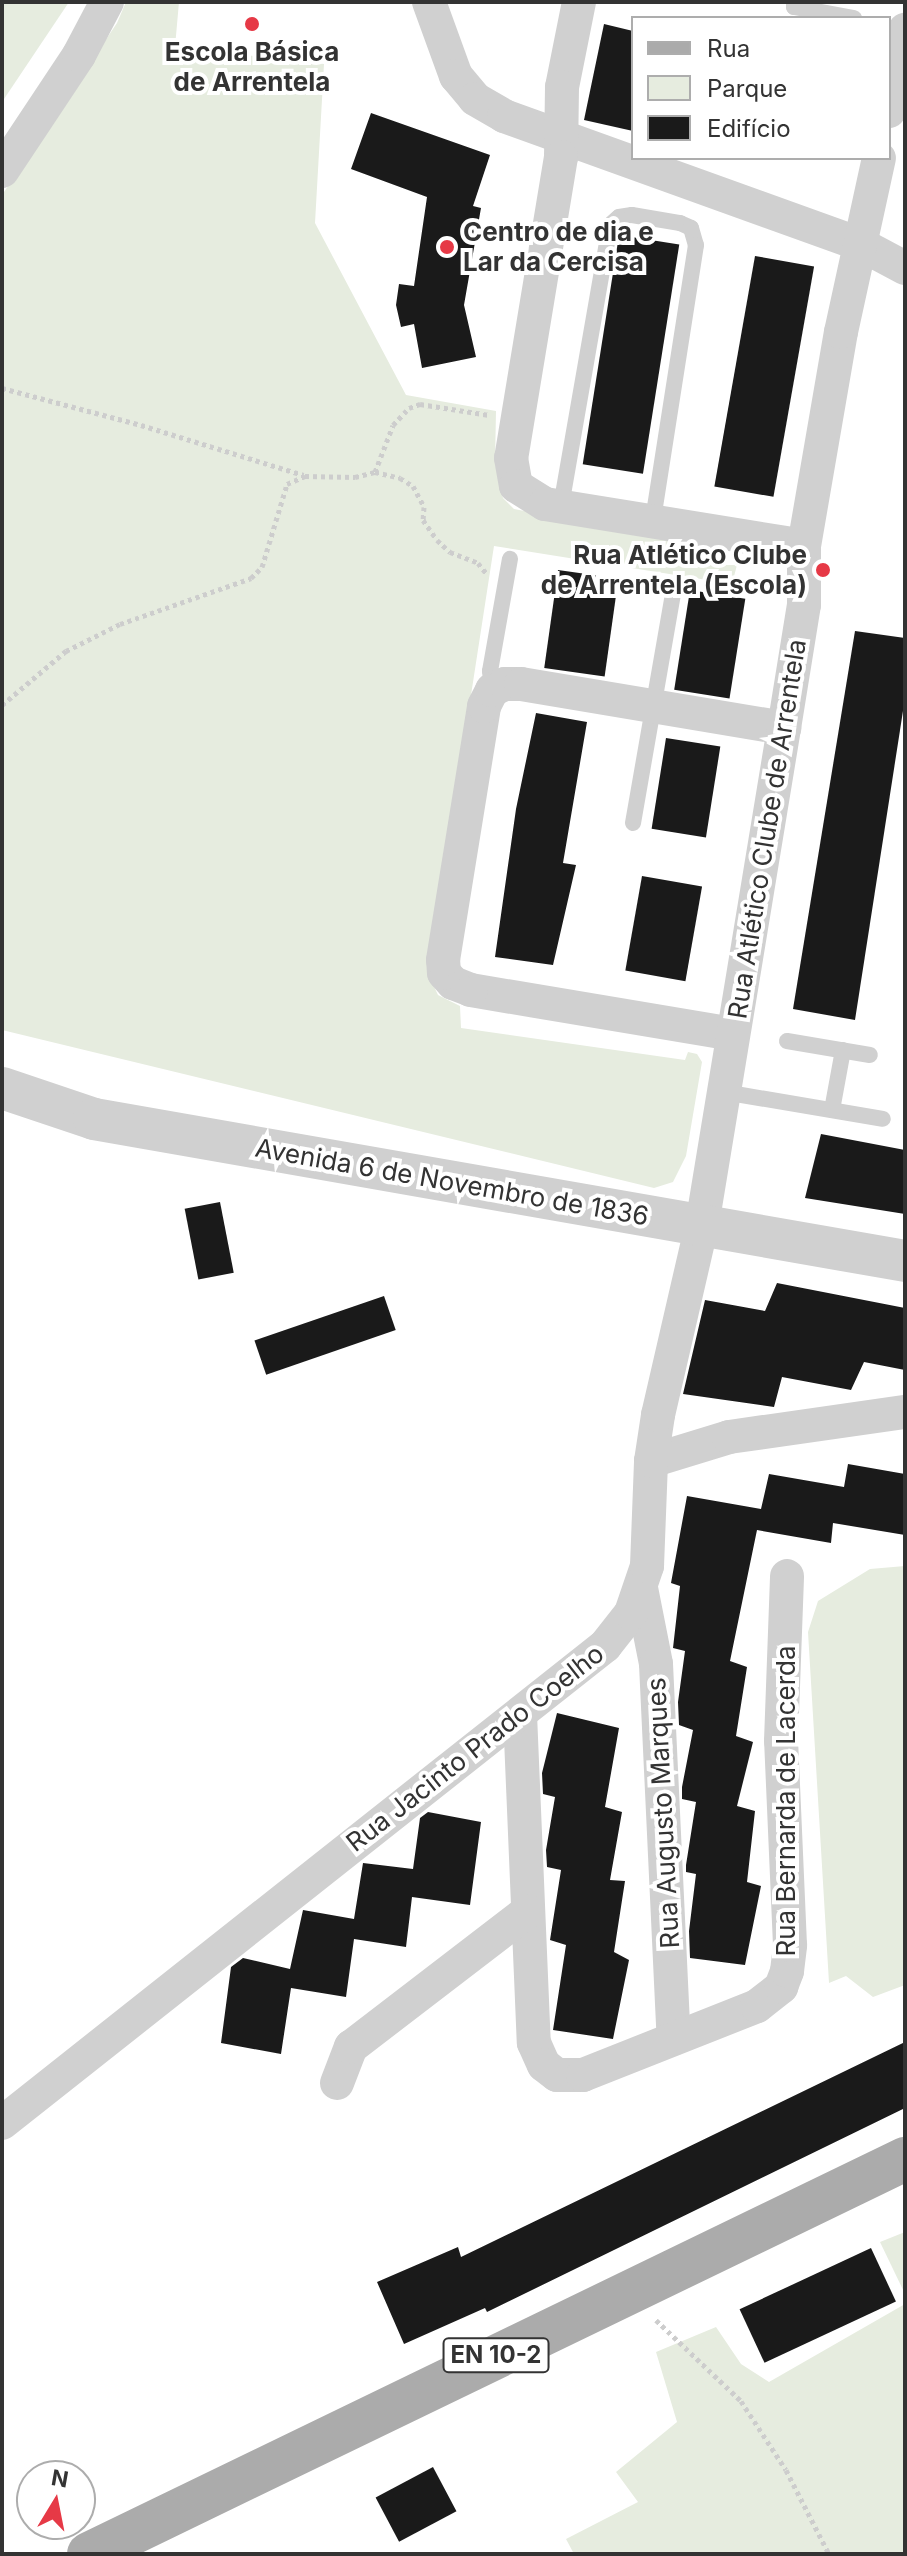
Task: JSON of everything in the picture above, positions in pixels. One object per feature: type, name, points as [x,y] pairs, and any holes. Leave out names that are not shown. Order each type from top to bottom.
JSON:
[{"type":"main road","name":"EN 10-2","points":[[89,2554],[905,2159]]},
{"type":"street","points":[[2,171],[79,55],[107,2]]},
{"type":"street","points":[[429,2],[456,76],[475,99],[504,116],[860,244],[905,268]]},
{"type":"street","points":[[579,2],[562,87],[564,139],[511,458],[516,486],[530,498],[561,506],[804,546]]},
{"type":"street","points":[[891,101],[905,29]]},
{"type":"street","name":"Rua Atlético Clube de Arrentela","points":[[702,1225],[804,605],[804,546],[879,160]]},
{"type":"street","points":[[733,1034],[471,990],[453,983],[444,973],[443,960],[482,721],[492,690],[505,684],[521,684],[784,728]]},
{"type":"street","name":"Avenida 6 de Novembro de 1836","points":[[2,1088],[94,1119],[905,1261]]},
{"type":"street","name":"Rua Jacinto Prado Coelho","points":[[2,2123],[605,1646],[631,1613],[647,1566],[651,1461],[702,1225]]},
{"type":"street","points":[[651,1461],[729,1437],[905,1412]]},
{"type":"street","name":"Rua Bernarda de Lacerda","points":[[520,1714],[534,2043],[544,2065],[557,2075],[583,2075],[757,2006],[781,1987],[787,1971],[790,1945],[781,1741],[787,1576]]},
{"type":"street","name":"Rua Augusto Marques","points":[[641,1588],[656,1664],[674,2039]]},
{"type":"street","points":[[337,2083],[351,2047],[528,1911]]},
{"type":"lane","points":[[794,2],[794,7],[843,16]]},
{"type":"lane","points":[[561,506],[610,225],[619,217],[632,215],[680,223],[691,228],[696,245],[653,521]]},
{"type":"lane","points":[[492,690],[490,671],[510,559]]},
{"type":"lane","points":[[633,823],[674,589]]},
{"type":"lane","points":[[787,1041],[870,1055]]},
{"type":"lane","points":[[832,1110],[843,1050]]},
{"type":"lane","points":[[724,1092],[883,1119]]},
{"type":"path","points":[[2,388],[141,425],[305,476],[355,477],[375,472],[400,478],[413,486],[424,507],[423,520],[428,529],[450,552],[478,563],[503,596]]},
{"type":"path","points":[[375,472],[393,425],[409,408],[420,404],[517,419]]},
{"type":"path","points":[[2,705],[66,651],[120,624],[251,578],[262,567],[279,501],[287,484],[305,476]]},
{"type":"path","points":[[627,2292],[741,2401],[786,2470],[829,2554]]},
{"type":"green space","points":[[2,2],[69,2],[2,102]]},
{"type":"green space","points":[[126,2],[179,2],[175,47],[324,64],[315,223],[406,395],[496,411],[495,463],[503,498],[514,509],[722,549],[720,565],[737,565],[732,584],[494,546],[428,974],[438,995],[460,1006],[461,1028],[685,1060],[688,1052],[697,1054],[702,1062],[686,1156],[673,1182],[654,1188],[2,1030],[2,195],[117,23]]},
{"type":"green space","points":[[905,1566],[905,1985],[873,1997],[846,1976],[829,1983],[808,1632],[818,1601],[870,1569]]},
{"type":"green space","points":[[905,2232],[905,2294],[880,2242]]},
{"type":"green space","points":[[905,2304],[905,2554],[574,2554],[566,2539],[638,2502],[616,2472],[677,2422],[656,2352],[716,2327],[741,2364],[769,2382]]},
{"type":"building","points":[[604,24],[631,31],[631,131],[584,120]]},
{"type":"building","name":"Centro de dia e Lar da Cercisa","points":[[371,113],[490,155],[473,206],[481,208],[464,305],[476,357],[422,368],[414,324],[401,327],[396,305],[399,284],[414,286],[427,197],[351,169]]},
{"type":"building","points":[[619,235],[679,245],[643,474],[583,464]]},
{"type":"building","points":[[755,256],[814,266],[773,497],[714,486]]},
{"type":"building","points":[[558,570],[618,578],[605,677],[544,668]]},
{"type":"building","points":[[690,590],[745,599],[730,699],[674,690]]},
{"type":"building","points":[[855,631],[905,638],[905,698],[855,1020],[793,1009]]},
{"type":"building","points":[[536,713],[587,722],[563,863],[576,865],[553,965],[495,957],[516,809]]},
{"type":"building","points":[[666,738],[720,747],[706,837],[652,829]]},
{"type":"building","points":[[642,876],[702,887],[685,981],[625,971]]},
{"type":"building","points":[[821,1134],[905,1150],[905,1214],[805,1198]]},
{"type":"building","points":[[220,1202],[234,1273],[198,1280],[185,1209]]},
{"type":"building","points":[[777,1283],[905,1308],[905,1370],[864,1362],[851,1390],[782,1377],[774,1407],[683,1394],[705,1300],[765,1311]]},
{"type":"building","points":[[384,1296],[396,1330],[266,1375],[254,1341]]},
{"type":"building","points":[[848,1464],[905,1474],[905,1535],[833,1523],[831,1543],[757,1530],[730,1661],[747,1667],[736,1736],[753,1742],[737,1806],[755,1811],[747,1882],[761,1886],[745,1965],[690,1958],[689,1931],[696,1874],[686,1872],[686,1865],[696,1802],[682,1799],[682,1787],[693,1730],[679,1725],[678,1702],[685,1651],[673,1648],[680,1586],[671,1583],[687,1496],[761,1509],[769,1474],[844,1487]]},
{"type":"building","points":[[557,1713],[619,1728],[605,1807],[622,1812],[610,1880],[625,1881],[614,1952],[629,1960],[613,2039],[553,2030],[566,1945],[550,1940],[561,1870],[547,1867],[546,1850],[555,1797],[543,1794],[542,1773]]},
{"type":"building","points":[[428,1812],[481,1822],[470,1905],[412,1897],[406,1947],[354,1939],[346,1997],[291,1988],[281,2054],[221,2043],[231,1967],[243,1958],[290,1969],[303,1910],[354,1919],[363,1863],[413,1869],[420,1818]]},
{"type":"building","points":[[905,2042],[905,2108],[487,2312],[485,2308],[404,2344],[377,2282],[458,2247],[461,2257]]},
{"type":"building","points":[[871,2248],[896,2301],[765,2363],[740,2309]]},
{"type":"building","points":[[433,2467],[456,2511],[399,2542],[376,2498]]},
{"type":"place","name":"Escola Básica de Arrentela","points":[[252,24]]},
{"type":"place","name":"Centro de dia e Lar da Cercisa","points":[[447,247]]},
{"type":"place","name":"Rua Atlético Clube de Arrentela (Escola)","points":[[823,570]]}]
